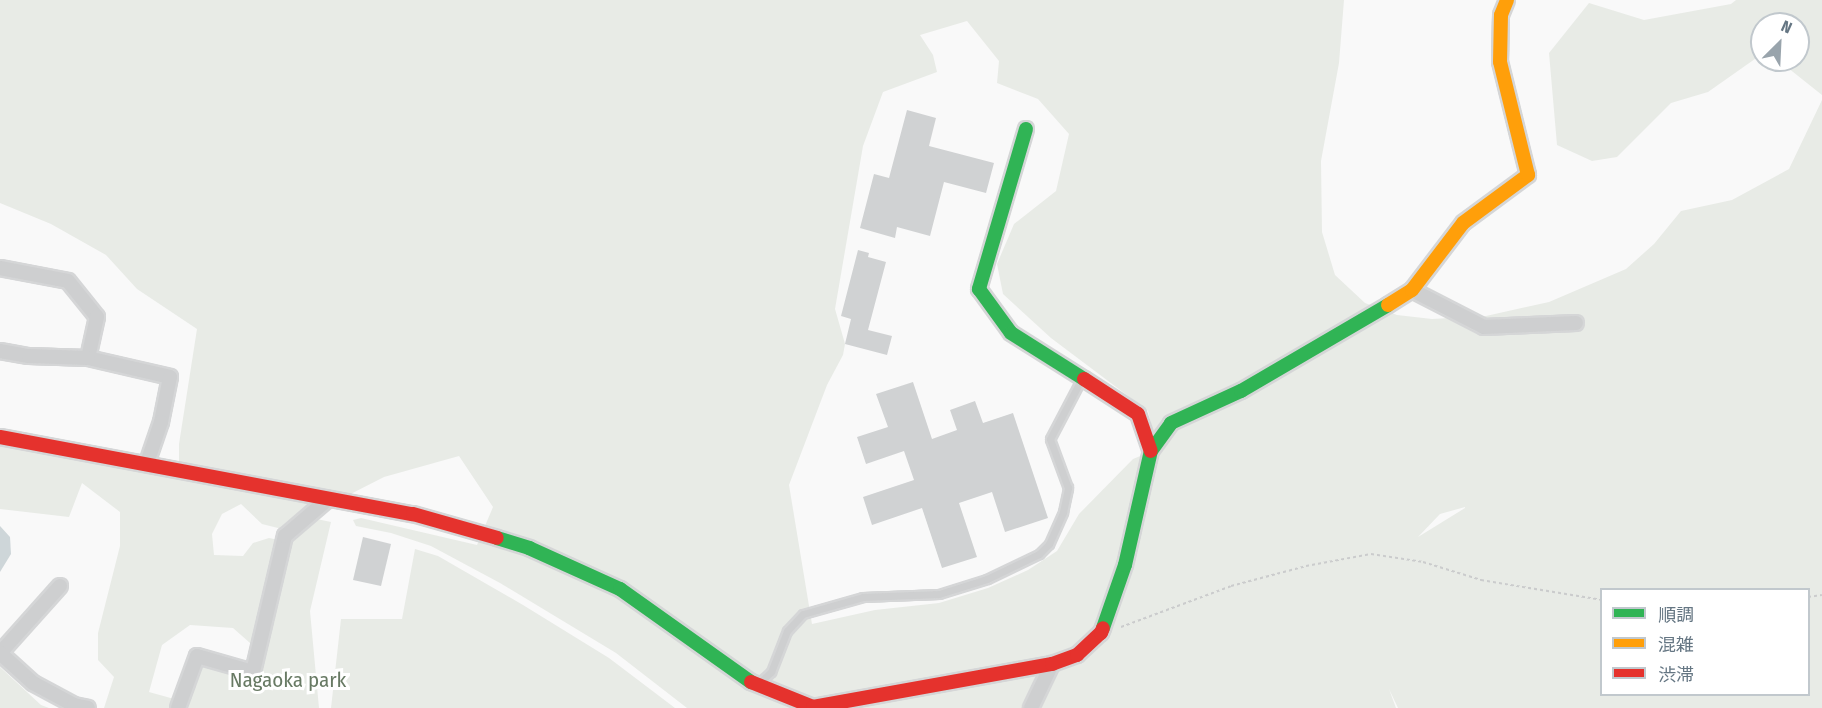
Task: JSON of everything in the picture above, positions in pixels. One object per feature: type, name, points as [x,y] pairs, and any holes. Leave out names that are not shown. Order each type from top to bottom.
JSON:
[{"type":"street","points":[[0,437],[413,514],[529,548],[621,589],[756,686],[813,707],[1052,664],[1077,655],[1101,633],[1125,566],[1151,451],[1171,423],[1240,391],[1340,335],[1412,290],[1463,223],[1528,175],[1500,62],[1501,15],[1506,0]]},
{"type":"street","points":[[1026,129],[979,289],[1011,333],[1138,414],[1151,451]]},
{"type":"street","points":[[0,268],[68,281],[97,317],[88,358]]},
{"type":"street","points":[[1412,290],[1484,327],[1576,323]]},
{"type":"street","points":[[0,351],[29,356],[88,358],[170,377],[161,422],[147,464]]},
{"type":"street","points":[[178,708],[197,656],[253,672],[285,536],[328,499]]},
{"type":"street","points":[[60,586],[0,653],[33,682],[74,705],[88,708]]},
{"type":"street","points":[[1030,708],[1052,664]]},
{"type":"lane","points":[[756,686],[771,672],[787,631],[803,614],[862,597],[939,594],[987,579],[1039,554],[1049,544],[1063,512],[1068,488],[1050,439],[1082,378]]},
{"type":"path","points":[[1101,633],[1231,586],[1306,566],[1371,554],[1423,562],[1481,580],[1600,600]]},
{"type":"green space","name":"Nagaoka park","points":[[0,0],[1344,0],[1339,63],[1321,161],[1322,232],[1335,275],[1365,303],[1397,315],[1432,319],[1486,316],[1549,302],[1626,269],[1654,244],[1681,211],[1732,200],[1789,169],[1822,100],[1822,708],[1398,708],[1389,689],[1396,708],[687,708],[616,653],[500,583],[431,546],[391,533],[356,526],[353,520],[361,518],[477,545],[493,507],[459,456],[384,477],[282,529],[262,524],[241,504],[222,514],[212,534],[214,555],[243,556],[253,543],[269,538],[284,541],[258,650],[233,628],[190,625],[162,645],[149,692],[185,702],[202,663],[259,676],[285,543],[312,518],[331,522],[310,611],[319,708],[104,708],[114,677],[98,660],[98,633],[120,546],[120,512],[82,483],[69,517],[0,509],[0,446],[179,462],[179,444],[197,329],[137,289],[106,255],[51,224],[0,203]],"holes":[[[967,21],[999,61],[997,83],[1038,99],[1069,134],[1056,191],[1014,224],[997,264],[1003,294],[1051,338],[1148,411],[1157,449],[1133,459],[1079,514],[1057,551],[1028,570],[988,588],[939,603],[875,610],[812,624],[789,485],[827,385],[843,355],[845,344],[835,309],[863,146],[883,92],[937,72],[933,55],[920,35]],[[1465,508],[1418,537],[1440,514]]]},
{"type":"green space","points":[[1736,0],[1822,0],[1822,95],[1793,72],[1810,72],[1810,12],[1750,12],[1750,62],[1708,92],[1671,103],[1617,157],[1592,161],[1557,145],[1549,53],[1589,3],[1644,20],[1731,4]]},
{"type":"green space","points":[[415,549],[438,556],[523,605],[609,658],[675,708],[331,708],[341,619],[402,619]]},
{"type":"green space","points":[[0,667],[41,705],[49,708],[0,708]]},
{"type":"shaded area","points":[[0,526],[10,537],[11,554],[0,572]]},
{"type":"building","points":[[907,110],[936,118],[929,146],[994,163],[986,193],[944,182],[930,236],[897,227],[895,238],[860,228],[874,174],[889,178]]},
{"type":"building","points":[[858,250],[869,253],[868,257],[886,262],[868,330],[892,336],[887,355],[845,344],[851,319],[841,316]]},
{"type":"building","points":[[913,382],[932,439],[957,430],[950,410],[975,401],[983,423],[1013,413],[1048,518],[1005,532],[992,492],[959,503],[977,557],[942,568],[922,508],[872,525],[863,497],[914,480],[904,451],[866,464],[857,437],[888,427],[876,394]]},
{"type":"building","points":[[363,537],[391,544],[381,586],[353,580]]},
{"type":"traffic: fast","points":[[1026,129],[979,289],[1011,333],[1084,379]]},
{"type":"traffic: fast","points":[[1103,628],[1125,565],[1151,451],[1171,423],[1241,391],[1388,305]]},
{"type":"traffic: fast","points":[[497,538],[529,548],[620,589],[751,682]]},
{"type":"traffic: slow","points":[[1388,305],[1412,290],[1463,223],[1528,175],[1500,62],[1501,15],[1507,0]]},
{"type":"traffic: jam","points":[[1084,379],[1138,414],[1151,451]]},
{"type":"traffic: jam","points":[[0,437],[413,514],[497,538]]},
{"type":"traffic: jam","points":[[751,682],[813,707],[1052,664],[1077,655],[1101,633],[1103,628]]}]
